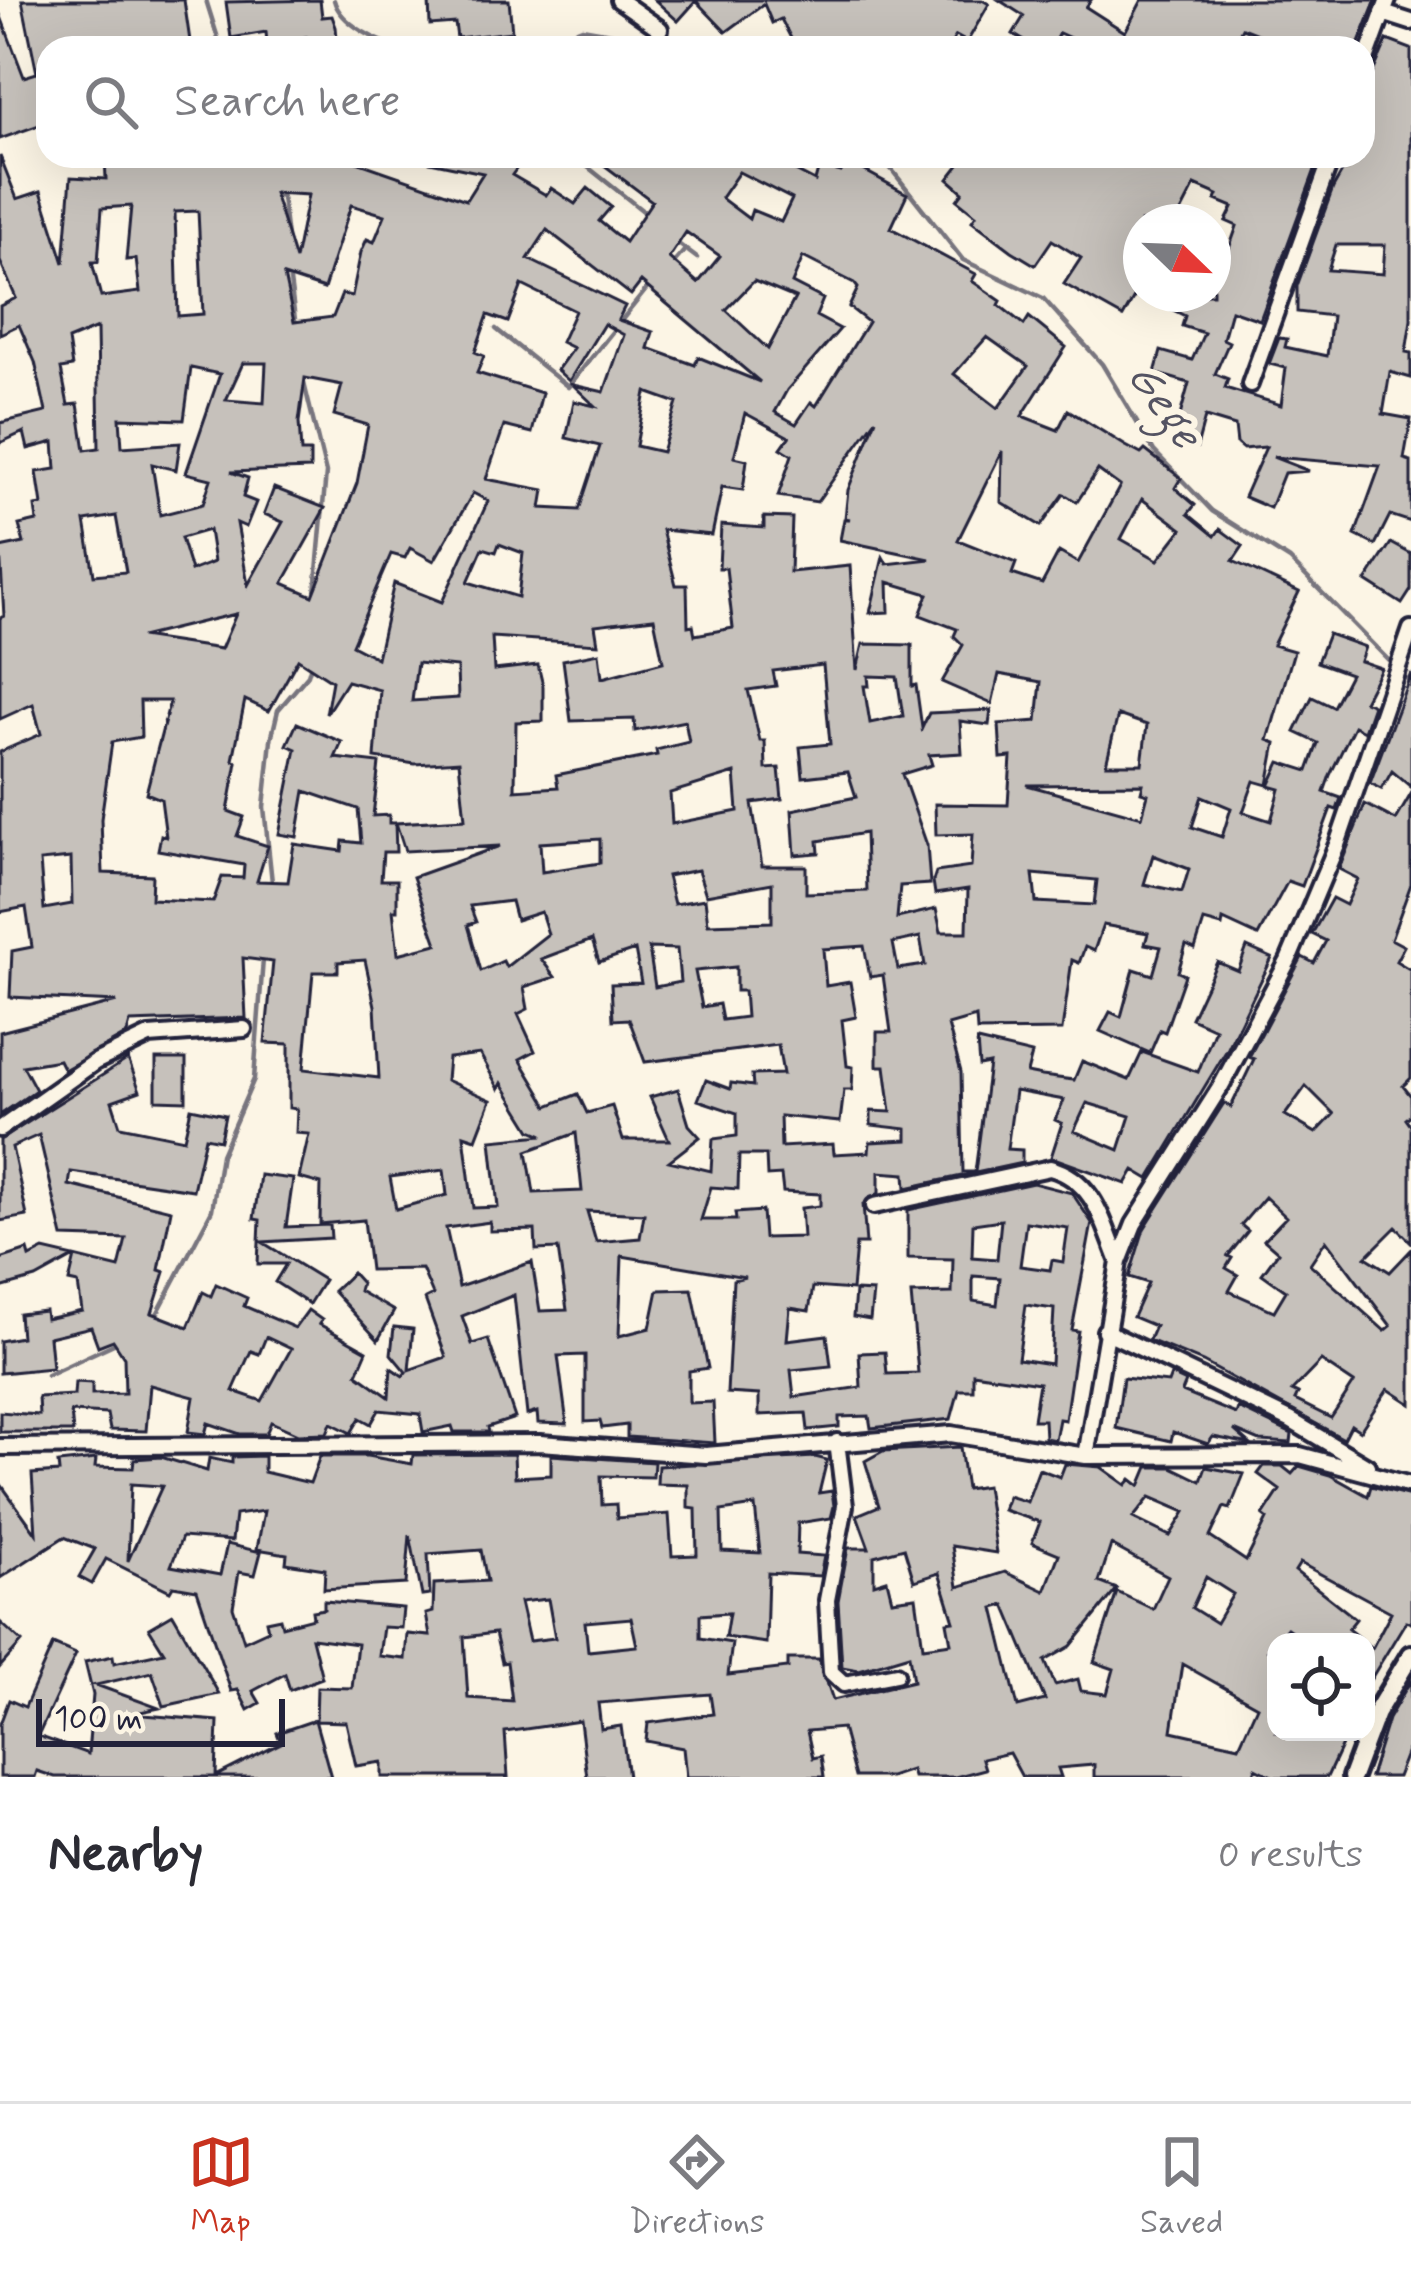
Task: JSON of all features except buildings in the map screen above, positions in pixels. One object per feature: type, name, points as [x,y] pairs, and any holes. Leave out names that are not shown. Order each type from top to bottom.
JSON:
[{"type":"street","points":[[619,0],[660,29]]},
{"type":"street","points":[[1375,36],[1385,7],[1411,22]]},
{"type":"street","points":[[1250,384],[1328,168]]},
{"type":"street","points":[[1086,1456],[1118,1262],[1134,1224],[1221,1086],[1296,945],[1339,842],[1393,669],[1411,628]]},
{"type":"street","points":[[0,1129],[95,1062],[149,1036],[244,1029]]},
{"type":"street","points":[[874,1206],[1050,1168],[1066,1172],[1091,1194],[1118,1262]]},
{"type":"street","points":[[1105,1331],[1290,1420],[1381,1474]]},
{"type":"street","points":[[0,1447],[540,1443],[706,1455],[951,1435],[1086,1456],[1300,1455],[1411,1485]]},
{"type":"street","points":[[837,1442],[845,1506],[826,1600],[831,1672],[844,1684],[896,1674]]},
{"type":"street","points":[[1352,1777],[1370,1727],[1411,1655]]},
{"type":"waterway","points":[[206,0],[217,36]]},
{"type":"waterway","name":"Gege","points":[[334,0],[344,17],[371,36]]},
{"type":"waterway","name":"Gege","points":[[562,36],[582,28],[628,36]]},
{"type":"waterway","points":[[589,168],[648,215]]},
{"type":"waterway","name":"Gege","points":[[890,168],[963,260],[1043,298],[1102,364],[1154,451],[1212,511],[1290,560],[1411,683]]},
{"type":"waterway","points":[[269,193],[282,197],[287,237]]},
{"type":"waterway","points":[[673,240],[697,258]]},
{"type":"waterway","points":[[671,266],[684,251]]},
{"type":"waterway","points":[[289,273],[296,327]]},
{"type":"waterway","points":[[496,329],[568,387],[649,286]]},
{"type":"waterway","points":[[303,379],[326,473],[315,593]]},
{"type":"waterway","points":[[272,882],[264,807],[271,740],[278,710],[308,675],[312,661]]},
{"type":"waterway","points":[[156,1316],[212,1210],[221,1155],[254,1079],[263,959]]},
{"type":"waterway","points":[[47,1375],[118,1342]]}]
